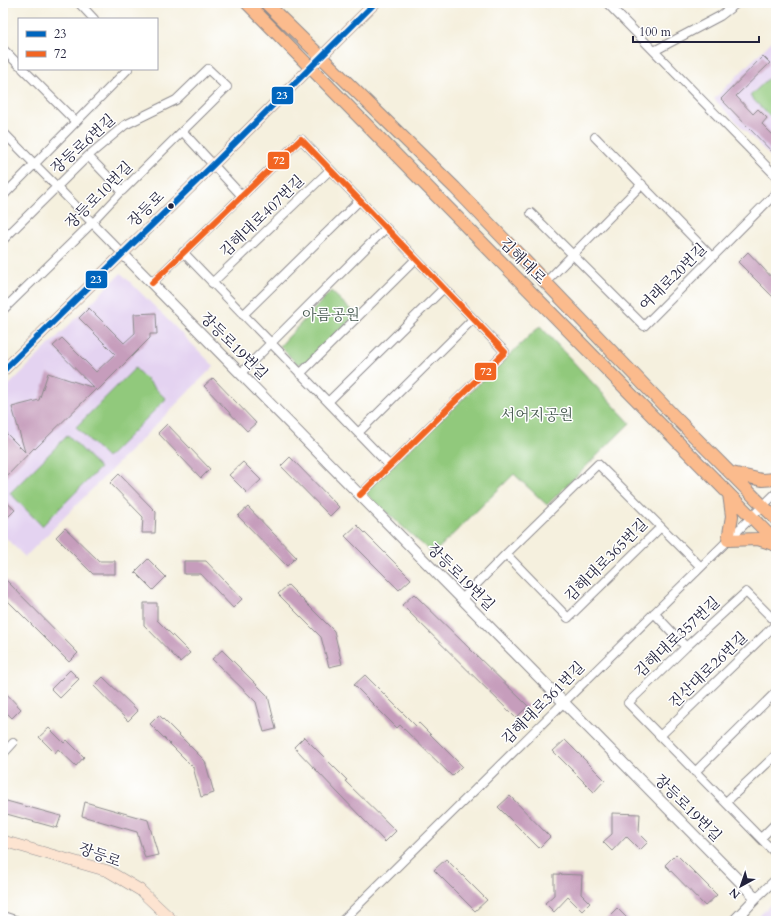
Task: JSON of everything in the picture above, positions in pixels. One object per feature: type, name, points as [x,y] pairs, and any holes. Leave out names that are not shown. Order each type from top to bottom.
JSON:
[{"type":"main road","name":"김해대로","points":[[247,3],[776,542]]},
{"type":"main road","name":"김해대로","points":[[266,3],[455,188],[672,414],[776,519]]},
{"type":"main road","name":"장등로","points":[[3,371],[213,165],[375,3]]},
{"type":"main road","points":[[731,473],[762,480],[776,479]]},
{"type":"main road","points":[[729,494],[732,516],[728,540],[758,539],[776,545]]},
{"type":"main road","name":"장등로","points":[[3,841],[108,870],[140,890],[173,921]]},
{"type":"street","points":[[79,3],[93,18]]},
{"type":"street","points":[[607,3],[776,176]]},
{"type":"street","points":[[654,51],[720,16],[737,3]]},
{"type":"street","points":[[3,50],[18,64]]},
{"type":"street","name":"장등로6번길","points":[[3,240],[88,156],[125,125],[176,100],[208,69],[227,87]]},
{"type":"street","points":[[24,70],[76,122]]},
{"type":"street","points":[[4,193],[34,165],[127,70]]},
{"type":"street","name":"장등로10번길","points":[[3,310],[227,87]]},
{"type":"street","points":[[3,132],[122,253]]},
{"type":"street","points":[[183,132],[242,196]]},
{"type":"street","points":[[595,138],[642,184],[712,257]]},
{"type":"street","name":"김해대로407번길","points":[[152,283],[301,139],[505,352],[360,495]]},
{"type":"street","points":[[88,156],[122,191]]},
{"type":"street","name":"김해대로407번길","points":[[212,283],[330,170]]},
{"type":"street","name":"김해대로","points":[[546,282],[642,184]]},
{"type":"street","name":"여래로20번길","points":[[573,255],[644,326],[776,193]]},
{"type":"street","points":[[244,315],[360,200]]},
{"type":"street","points":[[531,213],[573,255]]},
{"type":"street","points":[[240,373],[386,228]]},
{"type":"street","points":[[183,252],[390,466]]},
{"type":"street","name":"장등로19번길","points":[[122,253],[756,898]]},
{"type":"street","points":[[300,374],[416,259]]},
{"type":"street","points":[[328,402],[444,288]]},
{"type":"street","points":[[358,433],[473,319]]},
{"type":"street","name":"김해대로365번길","points":[[462,599],[506,554],[598,464],[661,527],[568,618],[506,554]]},
{"type":"street","points":[[763,505],[776,493]]},
{"type":"street","name":"김해대로361번길","points":[[342,921],[763,505]]},
{"type":"street","points":[[661,527],[701,567]]},
{"type":"street","name":"김해대로357번길","points":[[660,736],[628,703],[746,592],[776,623]]},
{"type":"street","points":[[654,613],[686,647]]},
{"type":"street","name":"진산대로26번길","points":[[660,736],[776,623]]},
{"type":"street","points":[[696,772],[776,692]]},
{"type":"street","points":[[660,736],[776,854]]},
{"type":"street","points":[[3,754],[14,743]]},
{"type":"street","points":[[726,802],[776,755]]},
{"type":"street","points":[[760,838],[776,823]]},
{"type":"street","points":[[734,921],[776,879]]},
{"type":"street","points":[[3,916],[18,921]]},
{"type":"shaded area","points":[[776,37],[776,162],[714,99]]},
{"type":"shaded area","points":[[121,273],[214,366],[25,557],[3,535],[3,391]]},
{"type":"shaded area","points":[[776,899],[776,921],[754,921]]},
{"type":"green space","points":[[776,71],[776,123],[750,96]]},
{"type":"green space","name":"아름공원","points":[[331,291],[356,315],[308,362],[297,364],[280,346]]},
{"type":"green space","name":"서어지공원","points":[[540,326],[630,423],[547,505],[514,474],[433,554],[364,492]]},
{"type":"green space","points":[[135,368],[166,399],[107,458],[76,427]]},
{"type":"green space","points":[[68,435],[100,468],[42,526],[10,493]]},
{"type":"building","points":[[763,56],[770,63],[736,96],[753,114],[758,109],[767,118],[762,124],[776,138],[776,156],[721,99]]},
{"type":"building","points":[[748,252],[776,282],[776,300],[738,262]]},
{"type":"building","points":[[89,308],[124,343],[135,333],[134,314],[156,313],[157,334],[150,334],[150,338],[97,391],[96,389],[3,480],[3,430],[25,452],[12,407],[39,400],[48,373],[94,388],[53,346],[62,338],[96,372],[115,354],[79,318]]},
{"type":"building","points":[[213,378],[256,423],[247,431],[204,386]]},
{"type":"building","points":[[167,424],[210,469],[201,478],[158,433]]},
{"type":"building","points":[[290,457],[339,507],[330,516],[281,466]]},
{"type":"building","points":[[243,462],[261,480],[247,493],[229,475]]},
{"type":"building","points":[[119,474],[156,512],[155,533],[142,533],[143,517],[110,483]]},
{"type":"building","points":[[3,499],[15,510],[3,522]]},
{"type":"building","points":[[248,507],[296,557],[287,566],[238,516]]},
{"type":"building","points":[[357,525],[411,579],[399,590],[345,536]]},
{"type":"building","points":[[65,528],[99,561],[115,561],[115,574],[93,574],[56,537]]},
{"type":"building","points":[[148,559],[166,577],[153,590],[135,572]]},
{"type":"building","points":[[184,561],[206,561],[242,599],[233,608],[201,574],[184,574]]},
{"type":"building","points":[[3,577],[78,653],[69,662],[3,596]]},
{"type":"building","points":[[288,585],[334,631],[342,664],[329,667],[321,637],[278,594]]},
{"type":"building","points":[[414,594],[528,706],[516,718],[402,605]]},
{"type":"building","points":[[144,603],[157,603],[157,620],[190,653],[180,662],[144,625]]},
{"type":"building","points":[[222,650],[268,696],[276,729],[264,732],[256,702],[212,659]]},
{"type":"building","points":[[70,670],[79,679],[60,698],[51,689]]},
{"type":"building","points":[[365,675],[416,726],[419,723],[462,766],[452,776],[400,725],[397,728],[354,685]]},
{"type":"building","points":[[103,677],[138,711],[128,721],[94,686]]},
{"type":"building","points":[[3,690],[21,709],[12,718],[3,709]]},
{"type":"building","points":[[159,715],[205,761],[214,793],[201,797],[193,767],[150,724]]},
{"type":"building","points":[[49,728],[64,743],[67,740],[84,757],[76,766],[58,749],[55,753],[39,737]]},
{"type":"building","points":[[304,737],[347,780],[345,781],[396,831],[385,842],[294,747]]},
{"type":"building","points":[[565,740],[605,780],[594,792],[553,751]]},
{"type":"building","points":[[510,796],[550,837],[539,848],[498,807]]},
{"type":"building","points":[[3,800],[61,816],[57,828],[3,813]]},
{"type":"building","points":[[85,802],[148,820],[158,855],[145,858],[137,832],[82,816]]},
{"type":"building","points":[[612,813],[640,814],[639,833],[648,842],[640,850],[626,836],[612,851],[603,842],[612,834]]},
{"type":"building","points":[[676,854],[717,895],[705,906],[665,865]]},
{"type":"building","points":[[446,859],[487,900],[475,911],[434,870]]},
{"type":"building","points":[[554,874],[582,875],[581,894],[590,903],[582,911],[568,897],[554,912],[545,903],[554,895]]},
{"type":"building","points":[[617,908],[630,921],[604,921]]},
{"type":"transit line","name":"23","points":[[3,371],[213,165],[375,3]]},
{"type":"transit line","name":"72","points":[[152,283],[301,139],[505,352],[360,495]]}]
